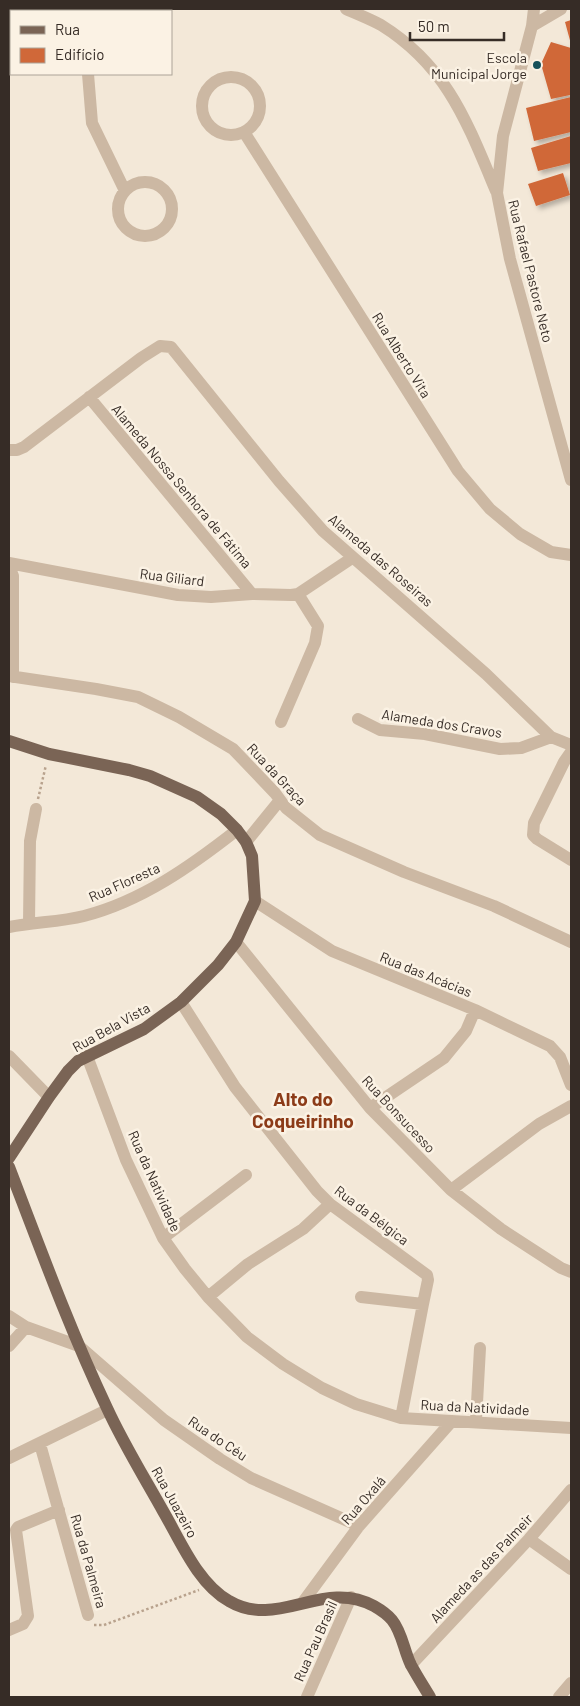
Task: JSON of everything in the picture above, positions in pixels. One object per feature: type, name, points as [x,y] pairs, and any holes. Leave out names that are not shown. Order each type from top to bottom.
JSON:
[{"type":"main road","name":"Rua Bela Vista","points":[[9,741],[49,754],[129,770],[157,779],[197,797],[221,814],[246,842],[252,856],[254,901],[236,942],[218,965],[181,1002],[144,1029],[78,1061],[48,1097],[9,1158]]},
{"type":"main road","name":"Rua Juazeiro","points":[[9,1167],[79,1346],[107,1410],[189,1557],[209,1586],[229,1602],[249,1609],[264,1611],[282,1609],[303,1602],[337,1596],[351,1597],[375,1606],[393,1620],[411,1664],[430,1697]]},
{"type":"street","points":[[346,9],[380,24],[410,46],[436,72],[456,101],[497,193]]},
{"type":"street","name":"Rua Rafael Pastore Neto","points":[[534,9],[532,26],[503,136],[497,193],[510,259],[571,480]]},
{"type":"street","points":[[532,26],[561,9]]},
{"type":"street","points":[[88,75],[92,123],[125,191]]},
{"type":"street","points":[[232,77],[242,79],[256,91],[260,110],[257,119],[244,132],[234,135],[225,134],[216,131],[208,125],[202,107],[203,98],[214,82],[232,77]]},
{"type":"street","name":"Rua Alberto Vita","points":[[244,132],[458,471],[490,509],[520,534],[551,552],[571,555]]},
{"type":"street","points":[[140,183],[150,183],[165,191],[170,198],[172,207],[168,224],[162,230],[145,236],[129,230],[119,216],[118,207],[125,191],[140,183]]},
{"type":"street","name":"Alameda das Roseiras","points":[[89,397],[160,346],[171,347],[279,481],[323,531],[486,674],[551,737],[571,745]]},
{"type":"street","points":[[9,450],[17,450],[24,447],[89,397]]},
{"type":"street","name":"Alameda Nossa Senhora de Fátima","points":[[89,397],[252,594]]},
{"type":"street","points":[[281,722],[315,644],[318,630],[316,623],[298,594],[352,558]]},
{"type":"street","points":[[9,564],[12,576],[11,676]]},
{"type":"street","name":"Rua Giliard","points":[[9,564],[178,595],[212,597],[252,594],[298,594]]},
{"type":"street","name":"Rua da Graça","points":[[11,676],[138,697],[179,717],[233,749],[286,808],[320,835],[404,872],[494,906],[571,942]]},
{"type":"street","name":"Alameda dos Cravos","points":[[358,719],[380,730],[425,734],[500,749],[521,748],[551,737]]},
{"type":"street","points":[[571,752],[564,762],[534,823],[533,830],[534,836],[537,839],[571,860]]},
{"type":"street","points":[[246,842],[280,800]]},
{"type":"street","points":[[29,923],[30,841],[36,809]]},
{"type":"street","name":"Rua Floresta","points":[[9,927],[84,916],[133,898],[166,881],[209,852],[237,830]]},
{"type":"street","name":"Rua das Acácias","points":[[254,901],[332,951],[475,1010],[550,1046],[560,1057],[571,1086]]},
{"type":"street","name":"Rua Bonsucesso","points":[[236,942],[370,1108],[451,1190],[501,1229],[561,1268],[571,1272]]},
{"type":"street","name":"Rua da Bélgica","points":[[181,1002],[236,1087],[317,1191],[330,1204],[424,1272],[428,1280],[401,1418]]},
{"type":"street","points":[[370,1108],[444,1058],[466,1031],[475,1010]]},
{"type":"street","points":[[9,1056],[48,1097]]},
{"type":"street","name":"Rua da Natividade","points":[[87,1056],[126,1160],[163,1238],[208,1297],[247,1337],[283,1364],[322,1388],[356,1404],[401,1418],[571,1428]]},
{"type":"street","points":[[451,1190],[540,1124],[571,1106]]},
{"type":"street","points":[[163,1238],[246,1176]]},
{"type":"street","points":[[208,1297],[248,1264],[303,1229],[330,1204]]},
{"type":"street","points":[[362,1297],[423,1304]]},
{"type":"street","points":[[9,1316],[17,1336],[79,1346]]},
{"type":"street","name":"Rua do Céu","points":[[79,1346],[164,1420],[220,1460],[251,1478],[359,1526]]},
{"type":"street","points":[[476,1421],[480,1348]]},
{"type":"street","points":[[9,1458],[107,1410]]},
{"type":"street","name":"Rua Oxalá","points":[[303,1602],[359,1526],[452,1421]]},
{"type":"street","name":"Rua da Palmeira","points":[[40,1444],[88,1615]]},
{"type":"street","name":"Alameda as das Palmeir","points":[[411,1664],[529,1539],[571,1490]]},
{"type":"street","points":[[9,1630],[23,1624],[28,1616],[16,1530],[18,1527],[59,1510]]},
{"type":"street","points":[[529,1539],[571,1569]]},
{"type":"street","name":"Rua Pau Brasil","points":[[307,1697],[351,1597]]},
{"type":"street","points":[[559,1697],[571,1683]]},
{"type":"path","points":[[36,809],[49,754]]},
{"type":"path","name":"Rua da Palmeira","points":[[88,1615],[91,1623],[95,1626],[104,1625],[209,1586]]},
{"type":"building","points":[[571,20],[571,44],[565,22]]},
{"type":"building","points":[[551,42],[571,48],[571,89],[570,95],[551,99],[541,64]]},
{"type":"building","points":[[571,97],[571,132],[534,141],[526,108]]},
{"type":"building","points":[[571,136],[571,163],[538,171],[531,148]]},
{"type":"building","points":[[563,173],[570,195],[536,206],[528,184]]},
{"type":"place","name":"Escola Municipal Jorge","points":[[537,65]]},
{"type":"district","name":"Alto do Coqueirinho","points":[[303,1109]]}]
